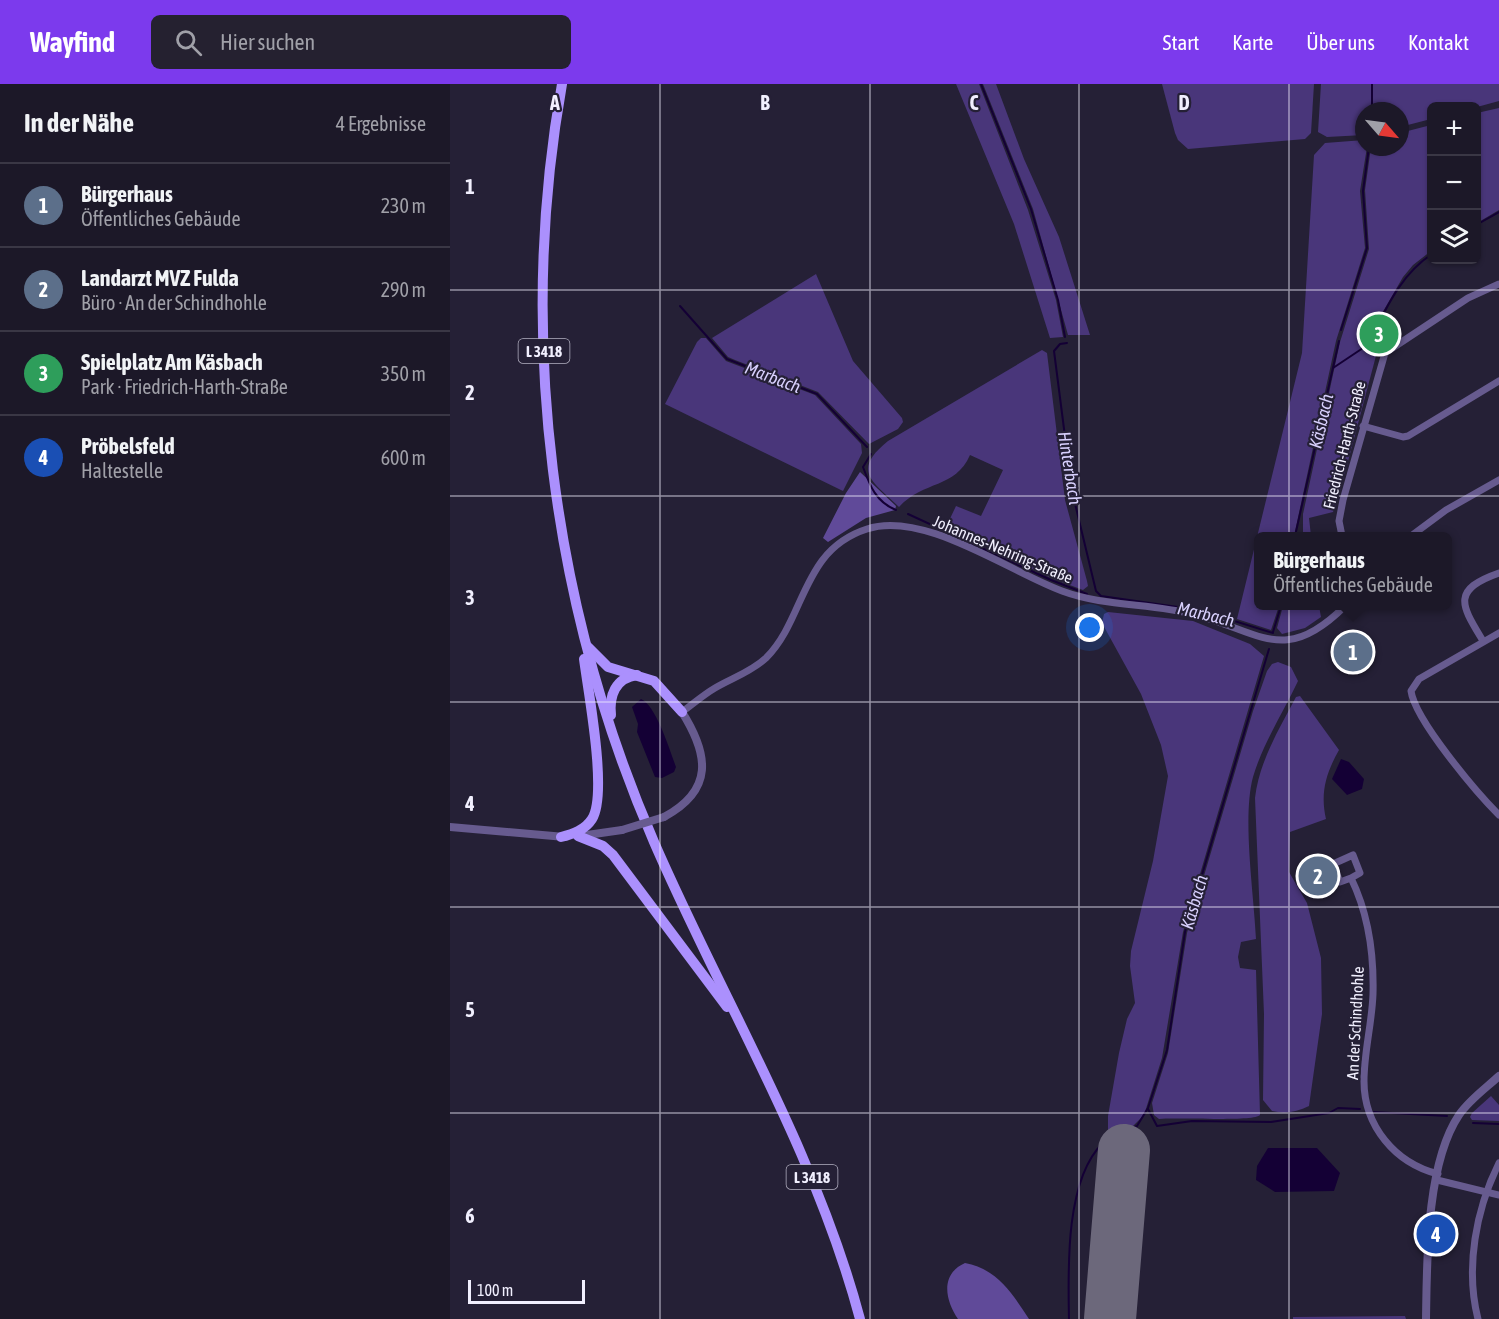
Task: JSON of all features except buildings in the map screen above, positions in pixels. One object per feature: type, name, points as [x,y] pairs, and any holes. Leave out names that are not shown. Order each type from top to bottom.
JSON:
[{"type":"main road","name":"L 3418","points":[[562,84],[546,218],[544,359],[555,489],[579,617],[613,736],[654,842],[809,1170],[840,1251],[860,1319]]},
{"type":"main road","points":[[561,837],[575,833],[588,824],[597,805],[595,748],[579,617]]},
{"type":"main road","points":[[586,645],[608,667],[643,675],[664,688],[682,712]]},
{"type":"main road","points":[[613,736],[610,705],[613,692],[626,678],[643,675]]},
{"type":"main road","points":[[578,836],[603,846],[613,855],[730,1011],[749,1042]]},
{"type":"street","name":"Friedrich-Harth-Straße","points":[[1342,532],[1340,513],[1384,353],[1468,298],[1499,284]]},
{"type":"street","points":[[1363,426],[1403,437],[1408,436],[1499,381]]},
{"type":"street","points":[[1418,532],[1446,510],[1499,480]]},
{"type":"street","name":"Johannes-Nehring-Straße","points":[[682,712],[708,692],[747,672],[765,658],[777,643],[820,563],[845,538],[874,526],[898,524],[929,531],[1078,596],[1195,615],[1264,639],[1302,636],[1322,627],[1341,610]]},
{"type":"street","points":[[1483,641],[1464,609],[1463,603],[1472,587],[1499,573]]},
{"type":"street","points":[[1499,633],[1419,679],[1411,691],[1430,727],[1460,772],[1499,815]]},
{"type":"street","points":[[450,827],[561,837],[621,830],[664,817],[689,800],[702,777],[703,762],[699,743],[682,712]]},
{"type":"street","name":"An der Schindhohle","points":[[1351,878],[1365,916],[1372,966],[1372,1014],[1364,1073],[1369,1109],[1381,1136],[1391,1148],[1416,1167],[1438,1177],[1499,1195]]},
{"type":"street","points":[[1426,1319],[1429,1246],[1438,1177],[1458,1117],[1499,1076]]},
{"type":"street","points":[[1478,1319],[1473,1258],[1486,1193],[1499,1163]]},
{"type":"shaded area","points":[[956,84],[979,84],[1028,210],[1056,300],[1063,337],[1050,338],[1014,224]]},
{"type":"shaded area","points":[[983,84],[996,84],[1024,159],[1059,237],[1090,335],[1068,335],[1033,209]]},
{"type":"shaded area","points":[[1162,84],[1314,84],[1311,133],[1305,139],[1188,149],[1178,140],[1175,133]]},
{"type":"shaded area","points":[[1321,84],[1499,84],[1499,101],[1481,106],[1481,102],[1427,102],[1427,120],[1409,125],[1409,102],[1355,102],[1355,135],[1327,137],[1318,132]]},
{"type":"shaded area","points":[[1499,108],[1499,210],[1481,221],[1481,156],[1481,112]]},
{"type":"shaded area","points":[[1427,126],[1427,254],[1403,277],[1363,346],[1377,352],[1338,499],[1333,512],[1309,518],[1311,532],[1303,532],[1303,514],[1340,342],[1369,249],[1365,190],[1370,156],[1409,156],[1409,131]]},
{"type":"shaded area","points":[[1355,141],[1355,156],[1366,156],[1360,191],[1365,248],[1336,341],[1295,532],[1258,532],[1302,353],[1314,155],[1325,143]]},
{"type":"shaded area","points":[[816,274],[853,361],[902,418],[903,422],[898,429],[869,444],[818,392],[728,357],[712,338]]},
{"type":"shaded area","points":[[1380,324],[1387,345],[1383,350],[1369,344]]},
{"type":"shaded area","points":[[701,338],[706,338],[726,361],[815,395],[861,444],[862,453],[843,491],[665,404]]},
{"type":"shaded area","points":[[1042,350],[1047,353],[1065,500],[1088,586],[1083,590],[1051,578],[946,527],[956,506],[981,516],[1003,470],[970,455],[956,474],[919,492],[899,507],[869,476],[870,460],[888,441]]},
{"type":"shaded area","points":[[860,472],[896,506],[895,510],[866,518],[828,542],[823,538],[846,493]]},
{"type":"shaded area","points":[[1254,549],[1254,610],[1278,610],[1271,630],[1237,619]]},
{"type":"shaded area","points":[[1282,610],[1320,610],[1321,617],[1305,628],[1282,634],[1277,628]]},
{"type":"shaded area","points":[[1108,612],[1193,621],[1250,644],[1264,656],[1183,932],[1162,1058],[1144,1115],[1131,1128],[1108,1136],[1108,1116],[1119,1053],[1127,1019],[1135,1003],[1130,966],[1131,951],[1153,861],[1168,776],[1161,745],[1141,694],[1102,623],[1104,614]]},
{"type":"shaded area","points":[[1278,662],[1291,667],[1298,681],[1268,740],[1253,777],[1250,794],[1249,834],[1256,939],[1241,942],[1238,957],[1240,968],[1256,970],[1260,1115],[1244,1118],[1159,1119],[1154,1115],[1152,1103],[1168,1053],[1187,933],[1253,711],[1267,671],[1272,664]]},
{"type":"shaded area","points":[[1300,696],[1339,750],[1325,783],[1326,819],[1290,832],[1289,872],[1307,903],[1321,958],[1322,1014],[1309,1106],[1295,1111],[1282,1112],[1272,1111],[1263,1100],[1264,1014],[1255,798],[1261,772],[1271,746],[1296,697]]},
{"type":"shaded area","points":[[641,699],[647,703],[657,719],[676,767],[674,772],[662,778],[655,777],[637,732],[638,724],[632,707]]},
{"type":"shaded area","points":[[1341,759],[1349,762],[1364,779],[1362,789],[1347,795],[1332,779]]},
{"type":"shaded area","points":[[1491,1096],[1499,1105],[1499,1121],[1472,1120],[1470,1117],[1472,1113]]},
{"type":"shaded area","points":[[1268,1148],[1317,1148],[1340,1173],[1334,1191],[1275,1192],[1256,1180],[1257,1166]]},
{"type":"shaded area","points":[[965,1263],[995,1276],[1010,1291],[1029,1319],[958,1319],[950,1304],[947,1288],[952,1274]]},
{"type":"shaded area","points":[[1405,1316],[1406,1319],[1293,1319],[1293,1317]]},
{"type":"waterway","name":"Hinterbach","points":[[981,84],[1031,209],[1058,300],[1065,337]]},
{"type":"waterway","name":"Käsbach","points":[[1372,84],[1372,102]]},
{"type":"waterway","name":"Käsbach","points":[[1341,330],[1367,248],[1363,191],[1368,156]]},
{"type":"waterway","points":[[1481,222],[1499,212]]},
{"type":"waterway","points":[[1369,342],[1402,282],[1427,258]]},
{"type":"waterway","name":"Marbach","points":[[680,306],[727,359],[817,394],[867,447]]},
{"type":"waterway","name":"Käsbach","points":[[1296,532],[1339,341]]},
{"type":"waterway","name":"Hinterbach","points":[[1067,343],[1060,344],[1054,351],[1072,491],[1096,591],[1101,596],[1199,610],[1273,633]]},
{"type":"waterway","points":[[1333,368],[1363,348]]},
{"type":"waterway","name":"Marbach","points":[[871,454],[863,467],[868,481],[883,503],[896,510]]},
{"type":"waterway","name":"Marbach","points":[[908,514],[1051,580],[1087,594]]},
{"type":"waterway","name":"Käsbach","points":[[1273,632],[1280,610]]},
{"type":"waterway","name":"Käsbach","points":[[1109,1138],[1137,1126],[1148,1108],[1167,1050],[1185,932],[1269,649]]},
{"type":"waterway","points":[[1148,1109],[1157,1126],[1192,1121],[1271,1122],[1329,1113],[1338,1108],[1360,1109]]},
{"type":"waterway","points":[[1374,1112],[1447,1116]]},
{"type":"waterway","points":[[1473,1123],[1499,1124]]},
{"type":"waterway","name":"Käsbach","points":[[1069,1319],[1069,1251],[1075,1202],[1091,1159],[1103,1143]]},
{"type":"runway","points":[[1110,1319],[1124,1150]]},
{"type":"place","name":"Spielplatz Am Käsbach","points":[[1379,334]]},
{"type":"place","name":"Bürgerhaus","points":[[1353,652]]},
{"type":"place","name":"Landarzt MVZ Fulda","points":[[1318,876]]},
{"type":"place","name":"Pröbelsfeld","points":[[1436,1234]]}]
